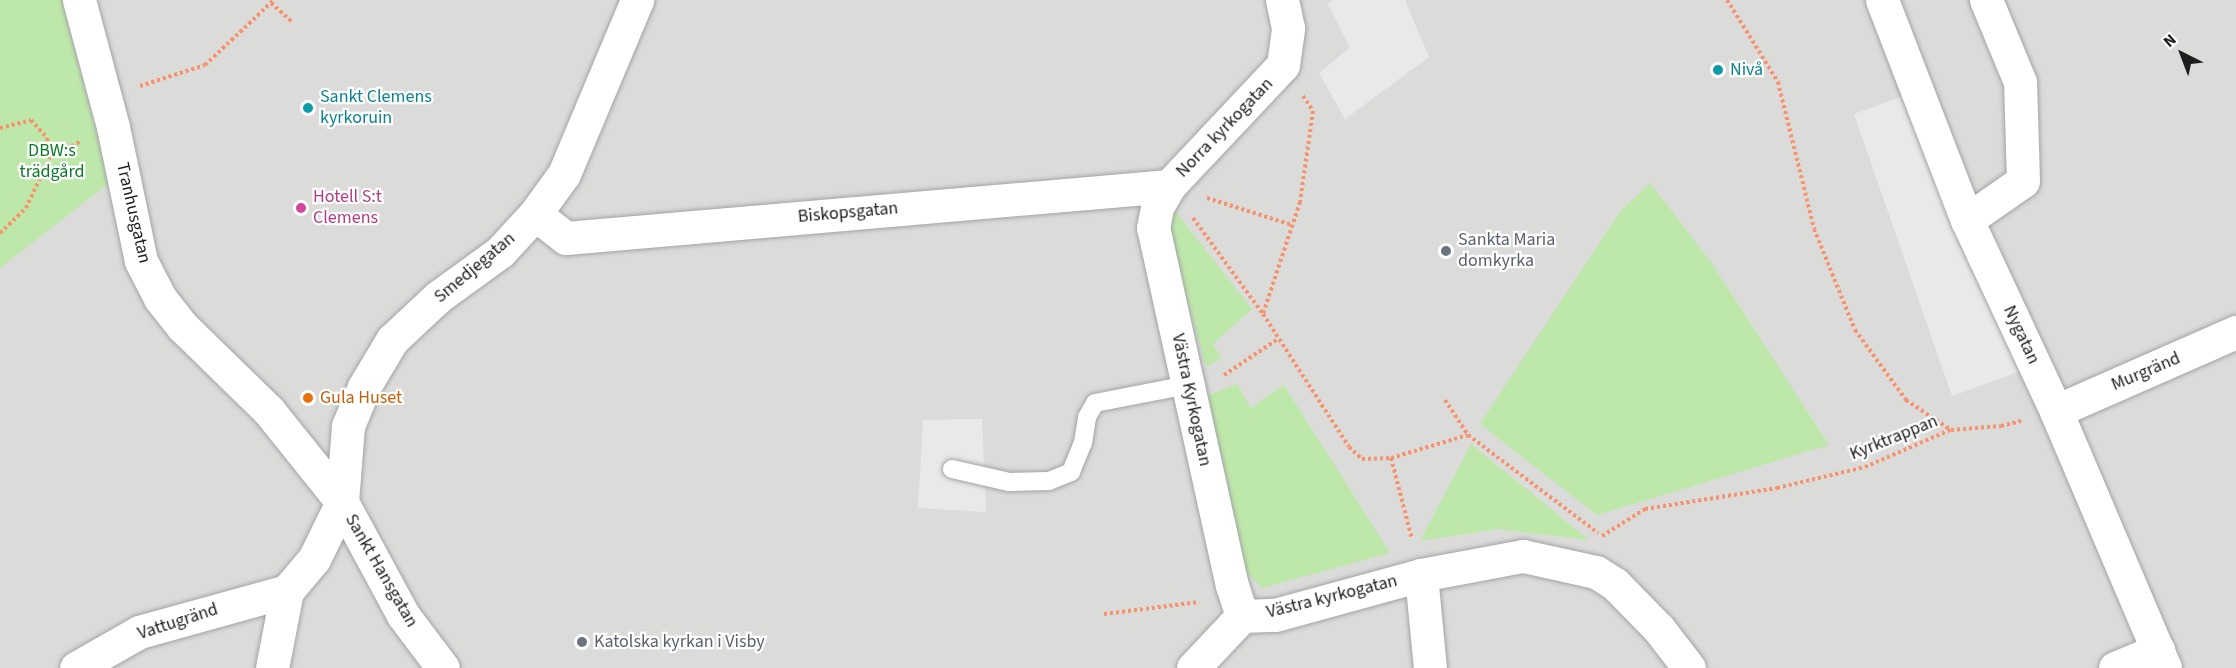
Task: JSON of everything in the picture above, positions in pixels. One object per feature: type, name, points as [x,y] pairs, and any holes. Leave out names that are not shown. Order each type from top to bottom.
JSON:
[{"type":"street","name":"Tranhusgatan","points":[[79,0],[109,112],[141,261],[160,298],[183,327],[268,411],[342,502]]},
{"type":"street","name":"Smedjegatan","points":[[342,502],[348,426],[364,387],[392,340],[438,297],[500,252],[535,214],[564,174],[637,0]]},
{"type":"street","name":"Norra kyrkogatan","points":[[1169,186],[1283,65],[1288,28],[1282,0]]},
{"type":"street","name":"Nygatan","points":[[1882,0],[1967,220],[2056,411],[2162,659]]},
{"type":"street","points":[[1967,220],[2023,181],[2020,82],[1986,0]]},
{"type":"street","name":"Biskopsgatan","points":[[535,214],[566,237],[1169,186]]},
{"type":"street","name":"Västra Kyrkogatan","points":[[1169,186],[1157,207],[1153,228],[1232,586],[1242,616]]},
{"type":"street","name":"Murgränd","points":[[2056,411],[2236,333]]},
{"type":"street","points":[[272,668],[287,591],[314,559],[342,502]]},
{"type":"street","name":"Sankt Hansgatan","points":[[342,502],[403,615],[443,668]]},
{"type":"street","name":"Västra kyrkogatan","points":[[1242,616],[1275,615],[1421,574],[1523,556],[1596,572]]},
{"type":"street","points":[[1596,572],[1632,601],[1689,668]]},
{"type":"street","points":[[1421,574],[1430,668]]},
{"type":"street","name":"Vattugränd","points":[[76,668],[139,632],[287,591]]},
{"type":"street","points":[[1193,668],[1242,616]]},
{"type":"street","points":[[2115,668],[2162,659]]},
{"type":"lane","points":[[952,469],[1009,483],[1049,481],[1071,472],[1083,442],[1087,417],[1095,403],[1188,385]]},
{"type":"path","points":[[1726,0],[1778,82],[1814,229],[1855,330],[1906,400],[1951,430]]},
{"type":"path","points":[[0,233],[26,208],[50,157],[109,112],[205,65],[273,1],[293,23]]},
{"type":"path","points":[[1263,314],[1300,202],[1312,111],[1283,65]]},
{"type":"path","points":[[0,128],[31,120],[47,138],[50,157]]},
{"type":"path","points":[[1169,186],[1292,225]]},
{"type":"path","points":[[1169,186],[1263,314],[1349,447],[1362,459],[1391,458],[1468,435]]},
{"type":"path","points":[[1221,377],[1278,339]]},
{"type":"path","points":[[1445,400],[1468,435],[1602,536],[1596,572]]},
{"type":"path","name":"Kyrktrappan","points":[[1602,536],[1645,509],[1777,488],[1865,467],[1951,430],[2001,426],[2056,411]]},
{"type":"path","points":[[1391,458],[1421,574]]},
{"type":"path","points":[[1104,614],[1170,606]]},
{"type":"shaded area","points":[[0,0],[2236,0],[2236,668],[0,668]]},
{"type":"shaded area","points":[[1334,0],[1405,0],[1429,57],[1345,119],[1319,73],[1350,47],[1327,3]]},
{"type":"shaded area","points":[[1917,91],[2035,366],[1952,396],[1854,114]]},
{"type":"shaded area","points":[[982,419],[986,512],[918,508],[923,420]]},
{"type":"green space","name":"DBW:s trädgård","points":[[0,0],[62,0],[109,183],[0,268]]},
{"type":"green space","points":[[1650,183],[1711,262],[1829,445],[1597,515],[1480,424],[1620,212]]},
{"type":"green space","points":[[1172,207],[1252,309],[1213,344],[1221,358],[1206,367],[1166,221]]},
{"type":"green space","points":[[1237,384],[1251,408],[1284,385],[1390,553],[1262,588],[1244,570],[1201,398]]},
{"type":"green space","points":[[1471,444],[1589,540],[1498,529],[1420,541]]},
{"type":"place","name":"Nivå","points":[[1718,70]]},
{"type":"place","name":"Sankt Clemens kyrkoruin","points":[[308,108]]},
{"type":"place","name":"Hotell S:t Clemens","points":[[301,208]]},
{"type":"place","name":"Sankta Maria domkyrka","points":[[1446,251]]},
{"type":"place","name":"Gula Huset","points":[[308,398]]},
{"type":"place","name":"Katolska kyrkan i Visby","points":[[582,642]]}]
